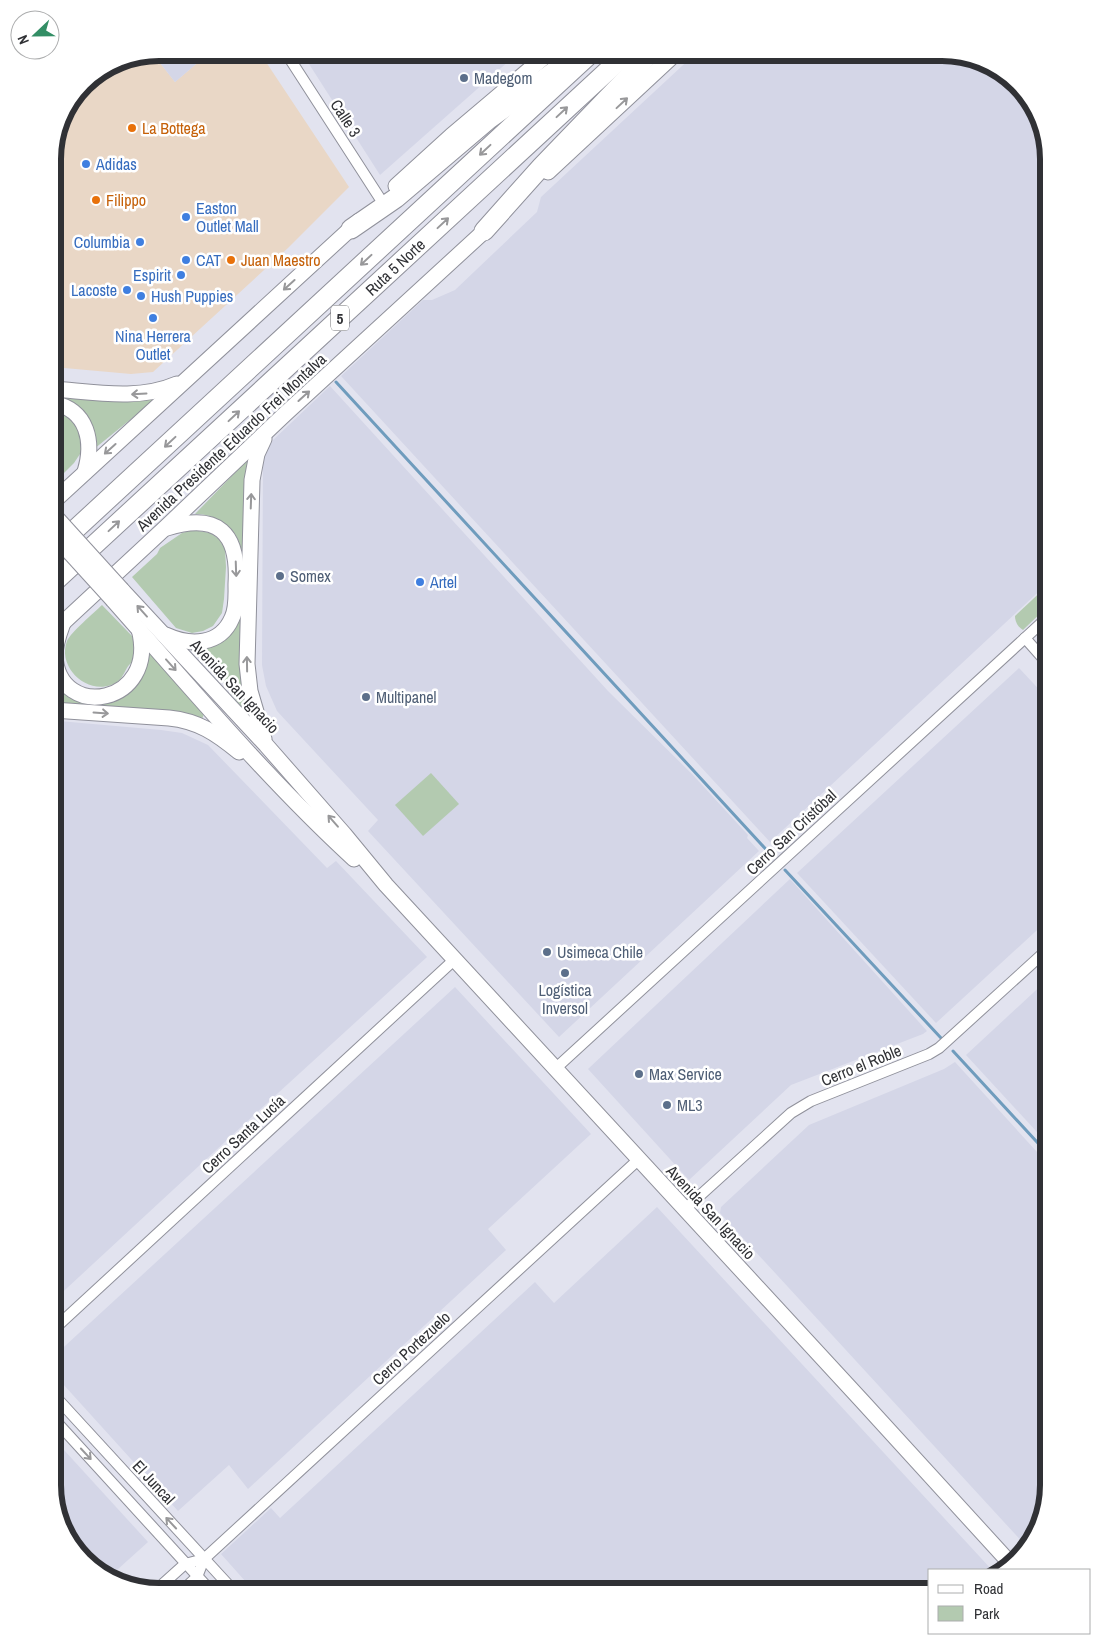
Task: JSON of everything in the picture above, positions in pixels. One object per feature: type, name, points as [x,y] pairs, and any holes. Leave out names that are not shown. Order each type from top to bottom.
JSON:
[{"type":"highway","points":[[351,229],[396,198],[489,119],[570,61]]},
{"type":"highway","name":"Ruta 5 Norte","points":[[61,543],[582,61]]},
{"type":"highway","name":"Ruta 5 Norte","points":[[61,576],[618,61]]},
{"type":"highway","points":[[484,231],[542,166],[643,61]]},
{"type":"main road","points":[[61,494],[451,136],[540,61]]},
{"type":"main road","name":"Avenida Presidente Eduardo Frei Montalva","points":[[61,624],[667,61]]},
{"type":"main road","points":[[61,389],[140,394],[163,389],[185,380]]},
{"type":"main road","points":[[61,406],[69,409],[77,415],[84,425],[89,447],[88,464],[85,472]]},
{"type":"main road","points":[[266,745],[251,696],[247,664],[253,471],[257,454],[269,430]]},
{"type":"main road","points":[[161,632],[175,638],[197,643],[211,640],[222,632],[230,623],[234,612],[237,575],[233,548],[225,534],[220,530],[209,524],[195,522],[165,528]]},
{"type":"main road","name":"Avenida San Ignacio","points":[[61,524],[118,595],[139,629],[266,770],[347,852],[386,886]]},
{"type":"main road","name":"Avenida San Ignacio","points":[[61,542],[161,632],[266,745],[344,834],[386,886],[1006,1559]]},
{"type":"main road","points":[[61,675],[65,682],[84,696],[95,698],[109,696],[120,690],[132,679],[138,668],[141,644],[139,629]]},
{"type":"main road","points":[[61,711],[168,718],[194,722],[211,730],[247,759],[266,770]]},
{"type":"street","name":"Calle 3","points":[[292,61],[381,200]]},
{"type":"street","name":"Cerro San Cristóbal","points":[[555,1069],[1040,624]]},
{"type":"street","points":[[1025,638],[1040,655]]},
{"type":"street","name":"Cerro el Roble","points":[[684,1210],[791,1113],[811,1101],[929,1054],[939,1048],[1040,956]]},
{"type":"street","name":"Cerro Santa Lucía","points":[[61,1322],[454,960]]},
{"type":"street","name":"Cerro Portezuelo","points":[[191,1583],[197,1577],[204,1559],[638,1160]]},
{"type":"street","name":"El Juncal","points":[[61,1404],[226,1583]]},
{"type":"street","name":"El Juncal","points":[[61,1428],[203,1583]]},
{"type":"street","name":"Cerro Portezuelo","points":[[163,1583],[185,1564],[204,1559]]},
{"type":"shaded area","name":"Easton Outlet Mall","points":[[159,61],[175,82],[200,61],[265,61],[349,187],[288,248],[153,372],[131,374],[61,368],[61,153],[71,116],[81,100],[100,81],[110,74],[140,63]]},
{"type":"shaded area","points":[[159,61],[200,61],[175,82]]},
{"type":"shaded area","points":[[307,61],[509,61],[380,175]]},
{"type":"shaded area","points":[[687,61],[948,61],[961,63],[991,74],[1001,81],[1020,100],[1032,122],[1039,146],[1040,159],[1040,590],[770,842],[341,376],[423,300],[432,300],[455,290],[537,212],[541,197]]},
{"type":"shaded area","points":[[330,386],[608,691],[692,774],[748,835],[747,838],[759,851],[559,1037],[368,831],[378,820],[277,711],[266,686],[262,665],[263,460],[272,441]]},
{"type":"shaded area","points":[[1019,668],[1040,690],[1040,927],[936,1023],[797,873]]},
{"type":"shaded area","points":[[61,721],[182,733],[208,745],[327,868],[336,861],[427,957],[61,1294]]},
{"type":"shaded area","points":[[790,879],[927,1031],[791,1085],[689,1180],[588,1069]]},
{"type":"shaded area","points":[[1040,986],[1040,1135],[966,1055]]},
{"type":"shaded area","points":[[455,987],[591,1134],[488,1229],[506,1250],[248,1489],[229,1465],[178,1511],[61,1382],[61,1350]]},
{"type":"shaded area","points":[[955,1062],[1040,1155],[1040,1485],[1036,1510],[1027,1534],[1022,1541],[720,1213],[721,1207],[809,1125],[944,1069]]},
{"type":"shaded area","points":[[657,1207],[991,1569],[928,1569],[928,1583],[247,1583],[221,1554],[271,1508],[280,1518],[535,1282],[554,1303]]},
{"type":"shaded area","points":[[61,1447],[148,1542],[115,1572],[90,1554],[74,1534],[65,1510],[61,1485]]},
{"type":"green space","points":[[61,394],[157,398],[94,449],[61,405]]},
{"type":"green space","points":[[61,412],[74,421],[80,432],[82,451],[61,475]]},
{"type":"green space","points":[[252,455],[248,714],[230,693],[228,687],[191,650],[221,642],[231,634],[239,619],[242,598],[241,548],[235,534],[217,519],[195,514]]},
{"type":"green space","points":[[193,530],[210,533],[219,539],[225,549],[226,567],[222,613],[213,626],[203,631],[192,633],[176,628],[132,577],[157,554],[160,548],[182,533]]},
{"type":"green space","points":[[1040,593],[1040,614],[1023,630],[1017,624],[1015,616]]},
{"type":"green space","points":[[102,605],[132,636],[134,661],[116,683],[102,687],[92,686],[76,676],[66,660],[65,651],[69,637]]},
{"type":"green space","points":[[147,650],[204,713],[202,720],[61,705],[61,682],[112,701]]},
{"type":"green space","points":[[431,773],[459,804],[423,836],[395,805]]},
{"type":"waterway","points":[[336,382],[773,857]]},
{"type":"waterway","points":[[785,870],[941,1038]]},
{"type":"waterway","points":[[953,1051],[1040,1145]]},
{"type":"place","name":"Madegom","points":[[464,78]]},
{"type":"place","name":"La Bottega","points":[[132,128]]},
{"type":"place","name":"Adidas","points":[[86,164]]},
{"type":"place","name":"Filippo","points":[[96,200]]},
{"type":"place","name":"Easton Outlet Mall","points":[[186,217]]},
{"type":"place","name":"Columbia","points":[[140,242]]},
{"type":"place","name":"CAT","points":[[186,260]]},
{"type":"place","name":"Juan Maestro","points":[[231,260]]},
{"type":"place","name":"Espirit","points":[[181,275]]},
{"type":"place","name":"Lacoste","points":[[127,290]]},
{"type":"place","name":"Hush Puppies","points":[[141,296]]},
{"type":"place","name":"Nina Herrera Outlet","points":[[153,318]]},
{"type":"place","name":"Somex","points":[[280,576]]},
{"type":"place","name":"Artel","points":[[420,582]]},
{"type":"place","name":"Multipanel","points":[[366,697]]},
{"type":"place","name":"Usimeca Chile","points":[[547,952]]},
{"type":"place","name":"Logística Inversol","points":[[565,973]]},
{"type":"place","name":"Max Service","points":[[639,1074]]},
{"type":"place","name":"ML3","points":[[667,1105]]}]
